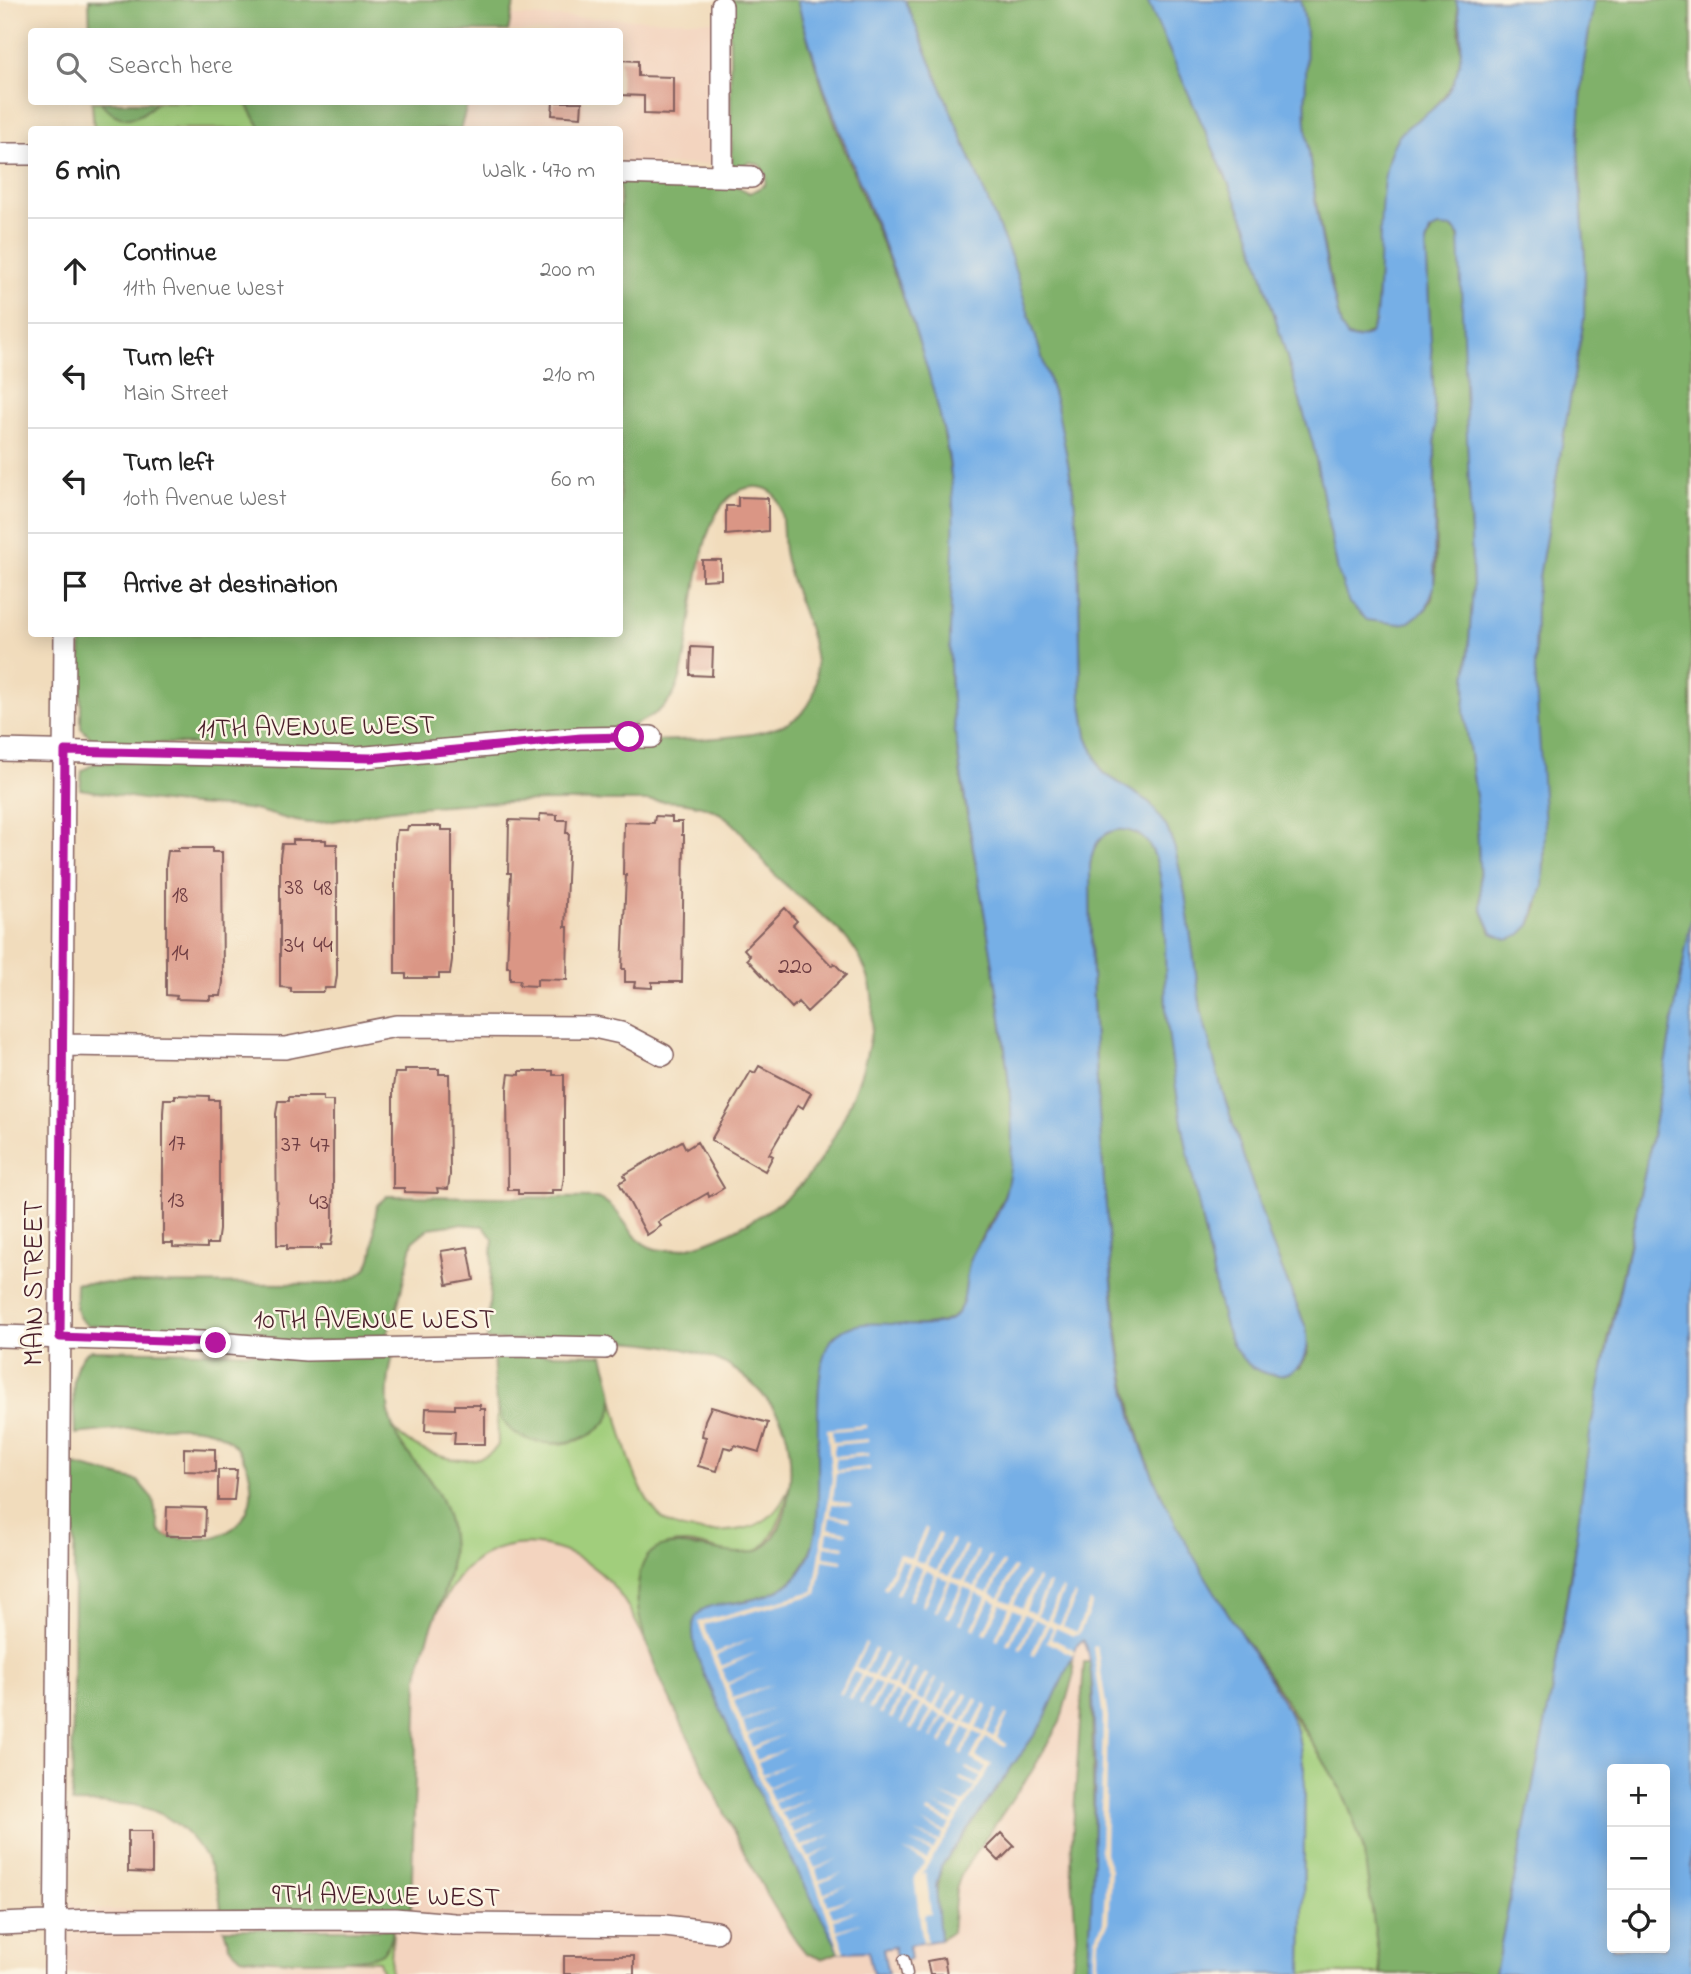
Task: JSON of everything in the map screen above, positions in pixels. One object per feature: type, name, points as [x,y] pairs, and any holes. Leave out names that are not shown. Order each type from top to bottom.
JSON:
[{"type":"street","points":[[722,6],[722,176]]},
{"type":"street","points":[[0,154],[28,155]]},
{"type":"street","points":[[623,173],[751,177]]},
{"type":"street","name":"MAIN STREET","points":[[55,1974],[65,637]]},
{"type":"street","name":"11TH AVENUE WEST","points":[[0,750],[371,758],[581,738],[651,737]]},
{"type":"street","points":[[62,1045],[285,1048],[396,1026],[594,1027],[621,1033],[663,1055]]},
{"type":"street","name":"10TH AVENUE WEST","points":[[0,1336],[203,1342],[306,1350],[500,1346],[605,1349]]},
{"type":"street","name":"9TH AVENUE WEST","points":[[0,1924],[395,1919],[454,1924],[665,1926],[716,1933]]},
{"type":"lane","points":[[904,1960],[907,1974]]},
{"type":"shaded area","points":[[436,14],[714,21],[712,164],[623,166],[623,126],[434,126],[435,105],[623,105],[623,28],[436,28]]},
{"type":"shaded area","points":[[382,1537],[814,1541],[719,1604],[800,1877],[840,1952],[868,1951],[873,1974],[66,1974],[71,1895],[73,1902],[82,1910],[379,1910]]},
{"type":"shaded area","points":[[1081,1640],[1087,1645],[1092,1693],[1094,1844],[1087,1974],[888,1974],[882,1949],[894,1946],[898,1962],[911,1959],[908,1945],[940,1940],[937,1906],[1056,1696]]},
{"type":"green space","points":[[89,0],[515,0],[509,28],[90,28]]},
{"type":"green space","points":[[729,0],[797,0],[833,118],[910,316],[931,382],[946,446],[956,525],[950,653],[955,734],[992,955],[1012,1127],[1009,1177],[1003,1199],[971,1257],[965,1294],[956,1314],[934,1324],[865,1327],[834,1336],[822,1367],[818,1395],[821,1470],[819,1520],[813,1544],[803,1566],[790,1582],[775,1592],[710,1608],[699,1614],[693,1625],[700,1662],[710,1686],[781,1838],[840,1952],[821,1959],[806,1953],[797,1942],[742,1849],[660,1677],[639,1611],[639,1578],[645,1559],[656,1549],[687,1545],[741,1553],[756,1551],[769,1543],[779,1528],[789,1490],[789,1448],[779,1416],[746,1379],[722,1362],[669,1346],[607,1340],[487,1340],[493,1239],[483,1226],[459,1224],[429,1228],[413,1241],[397,1308],[384,1342],[298,1343],[88,1325],[79,1317],[76,1301],[76,1283],[330,1284],[348,1280],[360,1274],[372,1257],[377,1205],[387,1196],[597,1198],[615,1210],[634,1235],[651,1248],[680,1249],[719,1237],[778,1204],[805,1180],[833,1138],[846,1113],[866,1057],[873,1003],[869,980],[862,962],[843,934],[777,877],[740,831],[723,815],[713,810],[670,801],[509,802],[391,810],[312,823],[255,810],[161,802],[80,789],[82,771],[95,763],[703,739],[757,733],[779,727],[797,717],[809,704],[816,685],[816,659],[786,561],[778,501],[773,493],[755,487],[732,495],[716,515],[705,543],[681,676],[672,697],[658,712],[629,727],[426,749],[95,742],[81,728],[81,637],[623,637],[623,181],[738,187],[750,193],[765,185],[766,176],[760,165],[750,162],[738,168],[732,165]]},
{"type":"green space","points":[[905,0],[1147,0],[1248,227],[1313,444],[1338,572],[1409,622],[1426,609],[1432,599],[1436,570],[1435,422],[1426,243],[1433,228],[1448,226],[1456,231],[1460,242],[1473,588],[1464,711],[1476,796],[1481,908],[1491,933],[1530,925],[1538,907],[1545,859],[1535,671],[1536,594],[1584,319],[1585,259],[1578,147],[1583,68],[1594,0],[1691,0],[1691,920],[1650,1148],[1607,1345],[1550,1700],[1495,1974],[1381,1974],[1363,1847],[1346,1800],[1299,1721],[1198,1565],[1156,1483],[1134,1417],[1120,1348],[1106,1209],[1091,952],[1092,854],[1102,837],[1115,830],[1129,831],[1142,837],[1151,848],[1158,865],[1164,908],[1167,1022],[1177,1092],[1218,1299],[1233,1345],[1248,1363],[1300,1368],[1308,1353],[1306,1328],[1271,1242],[1221,1087],[1201,1010],[1185,894],[1175,849],[1167,828],[1150,803],[1102,772],[1087,736],[1081,698],[1078,539],[1073,489],[1057,406],[1011,257]]},
{"type":"green space","points":[[1300,0],[1456,0],[1457,4],[1461,54],[1456,80],[1386,171],[1376,318],[1371,331],[1360,339],[1348,337],[1341,327],[1320,226],[1306,124],[1306,30]]},
{"type":"green space","points":[[92,105],[435,105],[434,126],[94,126]]},
{"type":"green space","points":[[104,105],[154,105],[136,117],[129,118],[122,118]]},
{"type":"green space","points":[[248,105],[467,105],[461,126],[259,126]]},
{"type":"green space","points":[[92,1350],[393,1355],[388,1390],[390,1416],[397,1436],[443,1503],[450,1529],[451,1549],[446,1586],[427,1640],[418,1678],[411,1910],[221,1911],[213,1875],[205,1858],[195,1843],[168,1818],[133,1805],[72,1803],[75,1465],[138,1481],[153,1499],[159,1531],[173,1538],[217,1536],[236,1525],[247,1510],[251,1491],[249,1471],[240,1453],[226,1439],[208,1430],[162,1427],[75,1434],[75,1374],[84,1355]]},
{"type":"green space","points":[[493,1353],[603,1355],[612,1392],[611,1413],[603,1425],[576,1440],[543,1443],[513,1432],[500,1414]]},
{"type":"green space","points":[[607,1373],[621,1432],[635,1475],[644,1494],[667,1522],[683,1529],[701,1532],[746,1528],[770,1516],[781,1503],[790,1485],[778,1524],[764,1545],[749,1554],[694,1544],[674,1544],[652,1552],[640,1577],[638,1604],[643,1631],[653,1657],[630,1611],[613,1586],[582,1560],[564,1551],[544,1546],[524,1544],[486,1554],[460,1576],[438,1611],[451,1560],[445,1510],[438,1494],[400,1445],[389,1421],[396,1432],[423,1450],[458,1460],[474,1459],[488,1455],[498,1445],[497,1398],[503,1416],[515,1430],[531,1439],[568,1443],[585,1437],[600,1427],[611,1412]]},
{"type":"green space","points":[[1072,1657],[1074,1673],[1060,1722],[1032,1771],[962,1872],[956,1890],[952,1932],[940,1940],[936,1897],[941,1867],[1042,1724]]},
{"type":"green space","points":[[1084,1662],[1090,1662],[1092,1693],[1094,1875],[1087,1974],[1071,1974],[1076,1936],[1071,1859]]},
{"type":"green space","points":[[1284,1703],[1332,1774],[1354,1819],[1372,1885],[1381,1974],[1302,1974],[1305,1775],[1297,1730]]},
{"type":"green space","points":[[224,1929],[393,1929],[387,1948],[373,1957],[314,1961],[241,1957],[229,1946]]},
{"type":"green space","points":[[393,1931],[390,1974],[383,1974],[379,1961],[347,1960],[370,1957],[382,1951]]},
{"type":"water","points":[[797,0],[905,0],[1011,257],[1057,406],[1073,489],[1078,539],[1081,698],[1087,736],[1102,772],[1150,803],[1167,828],[1175,849],[1185,894],[1201,1010],[1221,1087],[1271,1242],[1306,1328],[1307,1345],[1304,1358],[1298,1367],[1289,1373],[1278,1375],[1254,1368],[1238,1353],[1230,1339],[1218,1299],[1171,1057],[1166,1003],[1164,908],[1158,865],[1151,848],[1142,837],[1129,831],[1115,830],[1102,837],[1093,850],[1090,861],[1090,910],[1103,1175],[1122,1368],[1144,1454],[1173,1519],[1284,1703],[1297,1730],[1305,1775],[1302,1974],[1087,1974],[1093,1855],[1094,1743],[1093,1695],[1089,1658],[1083,1640],[1078,1644],[1042,1724],[941,1867],[936,1885],[940,1940],[909,1945],[911,1959],[897,1962],[894,1947],[883,1949],[888,1974],[873,1974],[868,1951],[840,1952],[764,1804],[708,1683],[696,1650],[693,1624],[702,1610],[713,1605],[751,1600],[779,1590],[799,1573],[807,1561],[818,1510],[820,1377],[830,1342],[841,1331],[854,1326],[869,1323],[933,1325],[954,1316],[963,1302],[972,1255],[995,1219],[1003,1200],[1011,1160],[1011,1104],[1001,1016],[953,714],[950,616],[953,493],[946,442],[915,330],[833,111]]},
{"type":"water","points":[[1147,0],[1300,0],[1306,30],[1306,124],[1319,226],[1341,327],[1348,337],[1356,339],[1369,335],[1375,323],[1381,205],[1388,161],[1394,144],[1405,129],[1441,101],[1456,75],[1460,61],[1461,31],[1456,0],[1594,0],[1583,68],[1578,147],[1585,259],[1584,319],[1536,594],[1535,671],[1545,827],[1543,886],[1530,925],[1519,936],[1508,940],[1492,933],[1481,908],[1476,796],[1464,711],[1473,588],[1459,236],[1453,228],[1438,227],[1430,231],[1426,243],[1435,422],[1434,587],[1426,609],[1409,622],[1399,624],[1367,620],[1349,603],[1338,572],[1313,444],[1248,227]]},
{"type":"water","points":[[1691,920],[1691,1974],[1495,1974],[1550,1700],[1572,1568],[1591,1426],[1650,1148]]},
{"type":"pier","points":[[866,1425],[866,1428],[832,1431],[833,1442],[868,1439],[868,1442],[834,1445],[834,1456],[869,1453],[869,1456],[835,1459],[836,1470],[870,1467],[870,1470],[836,1473],[833,1500],[852,1504],[832,1504],[831,1515],[849,1518],[849,1521],[830,1517],[828,1528],[847,1534],[828,1532],[826,1543],[845,1546],[844,1549],[825,1546],[824,1557],[842,1560],[842,1563],[823,1560],[817,1594],[704,1625],[715,1653],[755,1637],[716,1656],[721,1666],[760,1651],[722,1669],[727,1683],[767,1666],[728,1685],[733,1698],[774,1684],[734,1701],[742,1721],[774,1707],[743,1723],[747,1734],[779,1721],[748,1736],[752,1747],[785,1734],[753,1750],[757,1760],[790,1747],[758,1763],[763,1774],[795,1761],[763,1776],[768,1787],[800,1773],[768,1789],[773,1800],[806,1787],[774,1802],[779,1811],[813,1798],[781,1813],[787,1822],[820,1809],[788,1824],[794,1833],[827,1820],[795,1836],[802,1846],[835,1833],[804,1849],[809,1857],[834,1846],[810,1859],[815,1868],[839,1858],[816,1870],[819,1880],[844,1873],[820,1883],[824,1893],[849,1885],[825,1895],[828,1905],[854,1897],[829,1908],[833,1917],[859,1910],[834,1920],[837,1930],[864,1922],[838,1932],[845,1952],[840,1952],[809,1865],[769,1804],[698,1622],[814,1591],[832,1479],[827,1429]]},
{"type":"pier","points":[[925,1528],[928,1529],[915,1560],[924,1564],[938,1533],[941,1535],[927,1565],[937,1570],[951,1539],[954,1540],[940,1572],[950,1575],[964,1545],[967,1546],[953,1577],[963,1581],[977,1550],[979,1552],[966,1583],[975,1587],[989,1556],[992,1557],[978,1589],[988,1593],[1002,1562],[1005,1563],[991,1594],[999,1598],[1013,1567],[1016,1568],[1002,1599],[1011,1603],[1025,1572],[1028,1574],[1014,1604],[1022,1608],[1037,1577],[1039,1579],[1026,1610],[1034,1613],[1048,1583],[1051,1584],[1037,1615],[1047,1620],[1061,1588],[1064,1590],[1051,1621],[1060,1625],[1074,1594],[1077,1596],[1063,1626],[1076,1632],[1090,1601],[1093,1603],[1079,1634],[1073,1636],[1056,1628],[1051,1638],[1075,1650],[1073,1655],[1046,1642],[1053,1628],[1049,1625],[1034,1656],[1031,1655],[1045,1624],[1035,1619],[1021,1650],[1018,1649],[1032,1618],[1024,1614],[1010,1645],[1006,1644],[1021,1613],[1013,1609],[998,1640],[995,1639],[1009,1608],[1001,1604],[986,1635],[983,1633],[997,1603],[990,1599],[975,1630],[972,1628],[986,1598],[976,1593],[962,1624],[959,1623],[973,1592],[964,1587],[950,1618],[946,1617],[961,1586],[951,1581],[937,1612],[934,1611],[948,1580],[938,1576],[924,1607],[921,1606],[935,1575],[926,1570],[911,1601],[908,1600],[922,1569],[913,1564],[898,1595],[895,1594],[909,1563],[901,1559],[886,1590],[883,1588],[899,1553],[911,1558]]},
{"type":"pier","points":[[865,1643],[867,1644],[856,1667],[863,1671],[874,1648],[877,1649],[865,1672],[873,1676],[884,1653],[887,1654],[876,1677],[882,1681],[895,1658],[897,1659],[886,1683],[893,1686],[905,1663],[907,1664],[896,1687],[903,1691],[914,1668],[917,1669],[906,1693],[913,1696],[925,1673],[928,1675],[916,1698],[923,1701],[935,1678],[937,1679],[926,1702],[933,1706],[945,1683],[947,1684],[936,1708],[943,1711],[955,1688],[958,1690],[946,1713],[953,1717],[965,1693],[968,1695],[956,1718],[963,1722],[975,1698],[978,1700],[966,1723],[973,1726],[985,1703],[988,1705],[976,1728],[984,1732],[996,1709],[998,1710],[987,1733],[993,1737],[1006,1714],[1008,1715],[997,1738],[1007,1744],[1005,1747],[986,1738],[976,1757],[992,1765],[922,1874],[926,1874],[931,1914],[924,1915],[927,1942],[923,1943],[914,1877],[925,1862],[902,1850],[927,1859],[931,1852],[908,1841],[933,1850],[937,1843],[914,1832],[939,1841],[943,1833],[920,1822],[945,1831],[950,1824],[927,1813],[928,1810],[952,1821],[956,1815],[933,1804],[958,1813],[962,1805],[939,1794],[964,1803],[975,1787],[959,1779],[960,1777],[976,1784],[981,1777],[965,1769],[966,1767],[982,1774],[986,1767],[970,1759],[982,1736],[974,1732],[962,1755],[960,1753],[971,1731],[964,1727],[952,1750],[950,1748],[961,1726],[954,1722],[942,1745],[940,1743],[951,1720],[944,1717],[932,1739],[930,1738],[941,1716],[934,1711],[922,1734],[919,1733],[931,1710],[924,1706],[912,1729],[909,1728],[921,1705],[914,1702],[902,1724],[900,1723],[911,1700],[904,1696],[892,1719],[889,1718],[901,1695],[894,1691],[882,1714],[879,1713],[891,1690],[884,1686],[872,1709],[869,1708],[881,1685],[874,1681],[862,1704],[859,1703],[871,1680],[864,1676],[852,1699],[849,1698],[861,1675],[854,1671],[842,1694],[839,1693]]},
{"type":"pier","points":[[1097,1646],[1108,1717],[1105,1853],[1111,1870],[1108,1924],[1099,1940],[1097,1974],[1093,1974],[1095,1939],[1103,1922],[1106,1871],[1100,1854],[1103,1717],[1093,1647]]},
{"type":"building","points":[[623,60],[638,61],[638,76],[673,77],[673,115],[644,114],[644,96],[623,95]]},
{"type":"building","points":[[553,105],[582,105],[581,117],[552,115]]},
{"type":"building","points":[[738,497],[768,498],[768,531],[726,535],[726,506],[738,506]]},
{"type":"building","points":[[702,560],[721,560],[721,579],[702,580]]},
{"type":"building","points":[[691,647],[713,648],[712,676],[690,675]]},
{"type":"building","points":[[540,814],[557,815],[557,820],[567,820],[567,980],[537,979],[537,986],[519,985],[520,980],[510,980],[510,967],[507,967],[511,873],[508,873],[509,820],[539,821]]},
{"type":"building","points":[[655,816],[672,817],[672,822],[682,822],[682,982],[652,982],[652,988],[634,987],[635,982],[625,982],[625,969],[622,969],[626,875],[623,875],[624,822],[654,823]]},
{"type":"building","points":[[408,826],[441,826],[441,830],[452,830],[452,960],[450,974],[439,974],[439,978],[406,978],[406,974],[395,974],[395,843],[397,830],[407,830]]},
{"type":"building","points":[[293,840],[326,840],[326,844],[337,844],[337,975],[335,988],[325,988],[324,992],[291,992],[291,988],[280,987],[280,857],[282,844],[293,844]]},
{"type":"building","points":[[178,848],[212,848],[212,852],[222,852],[223,982],[221,996],[210,996],[210,1000],[176,999],[177,996],[166,995],[166,865],[168,851],[178,851]]},
{"type":"building","points":[[785,908],[797,921],[793,925],[832,966],[834,963],[846,975],[807,1012],[798,1002],[792,1008],[747,959],[750,956],[744,949]]},
{"type":"building","points":[[759,1066],[811,1093],[803,1108],[798,1105],[769,1154],[773,1156],[765,1171],[711,1140],[751,1071],[755,1073]]},
{"type":"building","points":[[405,1069],[439,1069],[439,1074],[449,1074],[450,1175],[448,1189],[437,1188],[438,1193],[404,1192],[404,1188],[393,1188],[393,1087],[395,1073],[405,1073]]},
{"type":"building","points":[[520,1071],[553,1071],[553,1075],[564,1075],[564,1176],[562,1190],[552,1190],[552,1194],[518,1194],[518,1190],[508,1190],[507,1088],[509,1074],[520,1075]]},
{"type":"building","points":[[175,1095],[209,1096],[209,1100],[219,1100],[219,1230],[217,1244],[207,1244],[207,1248],[173,1247],[173,1243],[163,1243],[164,1099],[175,1099]]},
{"type":"building","points":[[289,1097],[323,1097],[323,1101],[333,1101],[333,1232],[331,1245],[321,1245],[321,1249],[287,1249],[287,1245],[277,1245],[276,1114],[278,1101],[289,1101]]},
{"type":"building","points":[[682,1141],[686,1149],[697,1142],[724,1188],[709,1197],[708,1193],[658,1222],[661,1226],[647,1235],[619,1183],[626,1179],[624,1175]]},
{"type":"building","points":[[468,1247],[474,1280],[447,1285],[441,1251]]},
{"type":"building","points":[[455,1405],[480,1405],[480,1409],[485,1409],[485,1444],[454,1444],[455,1432],[425,1431],[426,1408],[455,1409]]},
{"type":"building","points":[[711,1407],[768,1423],[759,1452],[735,1445],[733,1449],[724,1447],[717,1471],[698,1466],[706,1437],[702,1436],[705,1420]]},
{"type":"building","points":[[184,1448],[215,1449],[215,1472],[184,1471]]},
{"type":"building","points":[[218,1470],[237,1470],[234,1500],[218,1500]]},
{"type":"building","points":[[167,1507],[206,1508],[205,1536],[166,1536]]},
{"type":"building","points":[[128,1831],[152,1831],[152,1873],[128,1872]]},
{"type":"building","points":[[1001,1833],[1014,1846],[999,1861],[986,1848]]},
{"type":"building","points":[[564,1956],[634,1956],[634,1974],[564,1974]]},
{"type":"building","points":[[944,1958],[947,1974],[930,1974],[927,1961]]},
{"type":"route","points":[[216,1343],[60,1337],[65,751],[371,758],[581,738],[629,737]]}]
